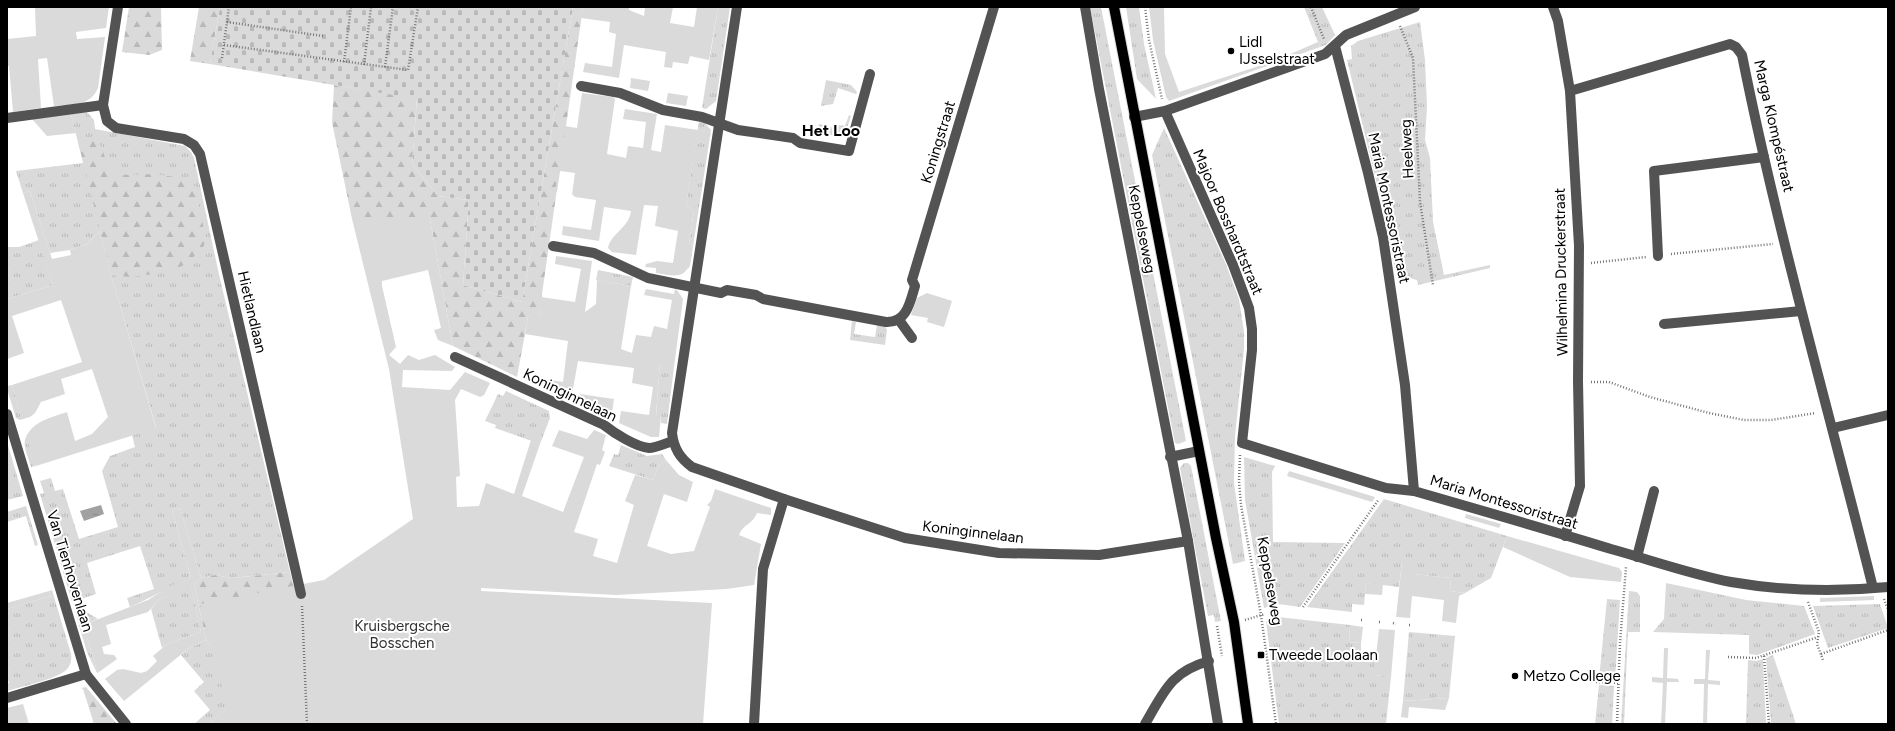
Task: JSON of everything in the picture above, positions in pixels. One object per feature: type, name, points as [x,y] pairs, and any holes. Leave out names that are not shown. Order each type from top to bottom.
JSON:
[{"type":"main road","name":"Keppelseweg","points":[[1114,7],[1199,451],[1234,622],[1248,724]]},
{"type":"street","points":[[7,118],[103,105],[118,7]]},
{"type":"street","name":"Koninginnelaan","points":[[737,7],[672,433],[676,451],[683,460],[692,467],[784,499],[905,538],[999,553],[1099,555],[1188,540]]},
{"type":"street","name":"Koningstraat","points":[[899,320],[907,312],[915,286],[912,280],[994,7]]},
{"type":"street","name":"Keppelseweg","points":[[1085,7],[1099,88],[1170,457],[1188,540],[1209,661],[1218,724]]},
{"type":"street","points":[[1134,117],[1165,111],[1325,54],[1346,35],[1415,7]]},
{"type":"street","name":"Wilhelmina Druckerstraat","points":[[1553,7],[1558,22],[1570,91],[1578,264],[1580,486],[1565,536]]},
{"type":"street","name":"Marga Klompéstraat","points":[[1570,91],[1730,44],[1736,47],[1742,56],[1764,157],[1801,311],[1833,428],[1873,588]]},
{"type":"street","name":"Maria Montessoristraat","points":[[1332,49],[1366,165],[1383,237],[1405,385],[1414,490],[1565,536],[1730,581],[1783,589],[1804,590],[1888,587]]},
{"type":"street","points":[[581,86],[620,93],[663,110],[702,117],[738,130],[793,138],[800,143],[849,151],[870,74]]},
{"type":"street","name":"Hietlandlaan","points":[[103,105],[107,121],[116,128],[184,139],[194,145],[200,154],[301,594]]},
{"type":"street","name":"Majoor Bosshardtstraat","points":[[1165,111],[1233,265],[1249,308],[1252,329],[1252,350],[1242,443]]},
{"type":"street","points":[[1658,256],[1654,171],[1764,157]]},
{"type":"street","points":[[553,246],[594,253],[648,278],[694,288],[721,293],[727,290],[756,295],[763,299],[892,323],[899,320],[912,338]]},
{"type":"street","points":[[1664,324],[1801,311]]},
{"type":"street","name":"Koninginnelaan","points":[[455,357],[604,425],[614,433],[643,447],[650,448],[673,441]]},
{"type":"street","name":"Van Tienhovenlaan","points":[[7,414],[86,674],[126,724]]},
{"type":"street","points":[[1833,428],[1888,415]]},
{"type":"street","points":[[1242,443],[1386,488],[1414,490]]},
{"type":"street","points":[[1170,457],[1199,451]]},
{"type":"street","points":[[1632,555],[1654,491]]},
{"type":"street","points":[[754,724],[763,569],[784,499]]},
{"type":"street","points":[[1145,724],[1168,684],[1184,670],[1209,661]]},
{"type":"street","points":[[7,698],[86,674]]},
{"type":"path","points":[[222,58],[229,7]]},
{"type":"path","points":[[344,62],[351,7]]},
{"type":"path","points":[[364,65],[371,7]]},
{"type":"path","points":[[385,67],[393,7]]},
{"type":"path","points":[[224,45],[408,70],[418,7]]},
{"type":"path","points":[[1145,7],[1149,40],[1165,111]]},
{"type":"path","points":[[1311,7],[1332,49]]},
{"type":"path","name":"Heelweg","points":[[1395,15],[1413,58],[1420,202],[1433,285]]},
{"type":"path","points":[[227,22],[323,36]]},
{"type":"path","points":[[1578,264],[1785,243]]},
{"type":"path","points":[[1578,381],[1609,382],[1650,397],[1709,413],[1744,420],[1771,420],[1828,411]]},
{"type":"path","name":"Keppelseweg","points":[[1242,443],[1239,461],[1242,505],[1261,616],[1276,724]]},
{"type":"path","points":[[1304,607],[1386,488]]},
{"type":"path","points":[[1618,724],[1619,683],[1632,555]]},
{"type":"path","points":[[1804,590],[1819,632],[1817,644],[1823,660]]},
{"type":"path","points":[[301,594],[307,724]]},
{"type":"path","points":[[1821,654],[1888,630]]},
{"type":"path","points":[[1728,657],[1756,658],[1818,637]]},
{"type":"path","points":[[1764,656],[1769,724]]},
{"type":"path","points":[[1596,682],[1619,683]]},
{"type":"green space","points":[[35,7],[109,7],[106,28],[76,32],[77,39],[105,37],[98,88],[95,94],[85,102],[54,106],[47,58],[38,59],[41,108],[13,112],[9,66],[7,66],[7,39],[36,36]]},
{"type":"green space","points":[[129,7],[161,7],[162,50],[149,55],[122,52]]},
{"type":"green space","points":[[199,7],[220,7],[210,64],[190,61]]},
{"type":"green space","points":[[220,7],[573,7],[522,302],[463,285],[469,200],[438,196],[412,164],[417,99],[210,64]]},
{"type":"green space","points":[[573,7],[583,7],[539,315],[533,313],[528,317],[517,377],[453,346],[430,219],[352,219],[332,122],[334,85],[417,98],[412,164],[438,196],[469,200],[463,285],[522,302]]},
{"type":"green space","points":[[583,7],[629,7],[629,10],[644,16],[645,7],[673,7],[670,23],[694,27],[697,7],[718,7],[709,60],[690,56],[688,64],[673,62],[672,68],[664,67],[666,52],[624,45],[619,78],[583,72],[585,63],[612,67],[616,34],[609,32],[610,22],[581,18]]},
{"type":"green space","points":[[718,7],[730,7],[716,101],[706,109],[702,108]]},
{"type":"green space","points":[[1090,7],[1101,7],[1186,441],[1178,444],[1175,443]]},
{"type":"green space","points":[[1126,7],[1139,7],[1144,44],[1156,99],[1137,79]]},
{"type":"green space","points":[[1149,7],[1164,7],[1165,54],[1179,92],[1274,61],[1318,42],[1320,47],[1169,101],[1166,97],[1153,40]]},
{"type":"green space","points":[[1304,7],[1322,7],[1335,35],[1326,45],[1320,47]]},
{"type":"green space","points":[[1420,22],[1425,60],[1427,106],[1425,140],[1430,158],[1433,222],[1444,275],[1490,265],[1490,268],[1418,285],[1417,280],[1405,277],[1399,269],[1395,269],[1382,205],[1347,60],[1352,59],[1351,46],[1358,41]]},
{"type":"green space","points":[[631,78],[650,81],[648,91],[630,88]]},
{"type":"green space","points":[[826,80],[851,85],[857,92],[856,94],[838,88],[833,104],[821,106]]},
{"type":"green space","points":[[582,93],[613,97],[615,99],[607,154],[626,158],[628,146],[643,148],[646,122],[623,119],[625,109],[657,114],[651,150],[661,152],[665,125],[698,130],[686,206],[694,210],[689,244],[693,245],[687,269],[680,275],[656,273],[656,268],[645,267],[646,264],[657,261],[673,263],[678,231],[655,226],[658,206],[644,205],[636,255],[612,252],[608,248],[613,238],[627,222],[631,211],[604,207],[599,241],[562,235],[563,226],[591,230],[596,200],[575,197],[572,194],[575,173],[560,171],[557,192],[555,192],[565,126],[577,128]]},
{"type":"green space","points":[[668,93],[688,96],[686,106],[666,103]]},
{"type":"green space","points":[[86,111],[94,120],[95,129],[185,146],[194,158],[220,279],[290,572],[232,578],[215,575],[201,578],[180,508],[172,510],[191,578],[130,607],[127,598],[154,589],[140,546],[87,563],[96,594],[72,602],[40,494],[44,493],[40,481],[51,478],[55,491],[63,489],[79,539],[118,527],[102,471],[110,456],[135,447],[132,435],[156,427],[111,275],[100,231],[87,244],[70,250],[50,253],[30,191],[23,193],[16,171],[83,163],[71,114]]},
{"type":"green space","points":[[71,114],[76,133],[47,136],[32,119]]},
{"type":"green space","points":[[849,115],[851,116],[844,137],[817,133],[819,124],[837,129],[839,125],[845,126]]},
{"type":"green space","points":[[699,121],[703,121],[711,130],[690,266],[687,270],[693,245],[689,244],[694,210],[686,206]]},
{"type":"green space","points":[[1164,128],[1225,262],[1239,299],[1244,332],[1244,349],[1235,436],[1234,483],[1245,561],[1233,564],[1152,155]]},
{"type":"green space","points":[[93,140],[101,146],[108,166],[119,175],[155,174],[187,179],[195,186],[206,240],[202,250],[182,266],[162,273],[130,277],[111,275],[78,141]]},
{"type":"green space","points":[[30,191],[52,259],[71,255],[70,250],[87,244],[100,231],[111,275],[156,428],[36,466],[28,441],[31,429],[36,425],[48,418],[67,412],[75,441],[92,434],[108,417],[92,369],[61,379],[65,394],[41,402],[35,413],[30,417],[21,418],[12,385],[82,362],[61,300],[12,316],[24,353],[7,359],[7,299],[53,285],[23,193]]},
{"type":"green space","name":"Kruisbergsche Bosschen","points":[[352,219],[430,219],[453,346],[438,340],[434,330],[441,328],[428,270],[382,281],[396,347],[389,355],[400,364],[408,355],[419,360],[435,355],[455,367],[452,371],[403,370],[402,387],[450,390],[465,372],[490,383],[484,395],[480,397],[461,389],[455,400],[460,476],[456,477],[457,507],[479,506],[486,483],[514,494],[531,440],[540,444],[522,496],[563,512],[584,457],[552,446],[559,430],[587,439],[594,430],[606,435],[602,450],[605,452],[600,465],[597,464],[574,532],[598,539],[593,556],[617,563],[634,505],[625,501],[635,475],[653,480],[659,465],[666,460],[679,475],[693,482],[687,502],[664,494],[647,546],[671,554],[694,551],[710,507],[707,505],[711,501],[715,489],[771,508],[771,515],[757,513],[753,520],[740,532],[739,535],[761,544],[754,585],[727,589],[616,595],[481,588],[481,591],[712,603],[703,724],[217,724],[229,713],[200,604],[324,580],[413,519],[389,369]]},
{"type":"green space","points":[[39,240],[53,285],[7,299],[7,247],[19,247]]},
{"type":"green space","points":[[556,256],[592,261],[585,312],[596,304],[597,280],[631,286],[621,349],[632,353],[636,335],[651,337],[654,326],[667,329],[672,300],[644,295],[646,289],[674,294],[675,289],[683,299],[674,367],[660,363],[656,415],[661,416],[659,437],[651,437],[619,423],[621,411],[649,415],[653,387],[632,383],[634,368],[578,361],[571,400],[537,385],[538,378],[563,382],[568,341],[525,334],[528,317],[533,312],[539,315],[541,297],[575,302],[581,269],[555,264]]},
{"type":"green space","points":[[598,270],[633,277],[631,286],[596,280]]},
{"type":"green space","points":[[927,293],[952,301],[944,327],[927,322],[928,318],[911,315],[917,298]]},
{"type":"green space","points":[[852,321],[856,322],[854,334],[875,337],[877,325],[885,326],[887,330],[885,345],[850,340]]},
{"type":"green space","points":[[660,362],[674,367],[667,424],[661,423],[661,416],[656,416]]},
{"type":"green space","points":[[12,385],[21,417],[30,417],[20,420],[16,418],[7,389],[7,386]]},
{"type":"green space","points":[[506,391],[549,411],[550,418],[540,444],[495,428],[496,425],[485,421],[498,394],[503,396]]},
{"type":"green space","points":[[580,394],[614,399],[611,419],[578,404]]},
{"type":"green space","points":[[35,426],[28,440],[36,466],[31,467],[25,440],[26,436]]},
{"type":"green space","points":[[7,442],[23,496],[7,500]]},
{"type":"green space","points":[[621,445],[647,456],[662,454],[666,460],[659,465],[653,480],[609,466],[614,454],[618,455]]},
{"type":"green space","points":[[1244,457],[1275,466],[1272,472],[1273,542],[1345,543],[1300,607],[1278,604],[1264,608],[1245,500]]},
{"type":"green space","points":[[1184,463],[1188,463],[1191,466],[1221,621],[1215,622],[1214,615],[1208,616],[1180,468]]},
{"type":"green space","points":[[1289,471],[1375,497],[1372,502],[1287,476]]},
{"type":"green space","points":[[1384,499],[1507,536],[1491,578],[1465,593],[1450,591],[1451,578],[1413,574],[1402,562],[1399,587],[1366,583],[1364,605],[1352,604],[1352,612],[1307,607]]},
{"type":"green space","points":[[26,506],[38,545],[35,546],[26,516],[7,522],[7,512]]},
{"type":"green space","points":[[180,508],[201,578],[194,584],[206,640],[189,648],[124,701],[105,679],[117,670],[123,669],[141,673],[147,671],[157,661],[153,656],[167,644],[201,632],[191,588],[159,599],[148,612],[106,625],[111,644],[102,647],[104,654],[114,655],[117,659],[99,672],[96,667],[83,625],[148,600],[172,585],[191,578],[172,510]]},
{"type":"green space","points":[[1466,514],[1501,524],[1499,528],[1465,518]]},
{"type":"green space","points":[[1507,536],[1619,568],[1622,572],[1621,582],[1570,577],[1503,547]]},
{"type":"green space","points":[[1402,562],[1414,563],[1413,574],[1451,578],[1450,591],[1465,593],[1459,596],[1456,623],[1442,621],[1444,600],[1412,596],[1410,618],[1396,617]]},
{"type":"green space","points":[[290,572],[297,599],[302,724],[209,724],[248,690],[206,640],[194,584],[201,578],[215,575],[232,578]]},
{"type":"green space","points":[[1366,583],[1383,584],[1382,595],[1365,594]]},
{"type":"green space","points":[[1666,583],[1746,600],[1804,606],[1815,634],[1757,655],[1749,654],[1749,635],[1653,632],[1664,619]]},
{"type":"green space","points":[[191,587],[201,632],[167,644],[162,648],[151,609],[159,599]]},
{"type":"green space","points":[[52,590],[71,654],[69,666],[65,671],[54,677],[7,691],[7,684],[9,683],[7,678],[7,609],[51,596],[49,591]]},
{"type":"green space","points":[[49,591],[51,596],[7,609],[7,603]]},
{"type":"green space","points":[[1629,591],[1637,592],[1640,596],[1640,632],[1628,632],[1624,724],[1621,724]]},
{"type":"green space","points":[[1874,596],[1874,600],[1820,602],[1820,598]]},
{"type":"green space","points":[[1607,599],[1620,600],[1615,680],[1599,679]]},
{"type":"green space","points":[[1880,604],[1888,628],[1828,648],[1813,606]]},
{"type":"green space","points":[[83,610],[98,619],[83,625],[96,667],[99,672],[97,673],[87,652],[75,612]]},
{"type":"green space","points":[[1278,617],[1350,625],[1349,642],[1361,643],[1361,655],[1376,656],[1375,675],[1391,677],[1386,724],[1279,724],[1266,621]]},
{"type":"green space","points":[[1350,625],[1363,627],[1361,643],[1349,642]]},
{"type":"green space","points":[[1379,629],[1395,630],[1391,677],[1374,675]]},
{"type":"green space","points":[[1409,632],[1455,636],[1449,698],[1403,701]]},
{"type":"green space","points":[[206,640],[249,690],[209,724],[194,724],[210,710],[194,691],[204,682],[181,655],[189,648]]},
{"type":"green space","points":[[1664,648],[1668,648],[1667,678],[1678,679],[1679,682],[1667,682],[1665,724],[1661,724],[1663,683],[1652,682],[1652,677],[1663,678]]},
{"type":"green space","points":[[1706,650],[1710,650],[1708,680],[1720,681],[1720,685],[1708,684],[1707,724],[1703,724],[1704,684],[1694,684],[1694,679],[1705,679]]},
{"type":"green space","points":[[1773,655],[1796,724],[1771,724],[1766,658]]},
{"type":"green space","points":[[1763,659],[1766,724],[1746,724],[1748,660],[1756,661]]},
{"type":"green space","points":[[1599,685],[1614,686],[1612,724],[1595,724]]},
{"type":"green space","points":[[86,687],[117,724],[94,724],[83,689],[81,688]]},
{"type":"green space","points":[[1449,698],[1445,710],[1409,707],[1408,718],[1401,717],[1403,701]]},
{"type":"green space","points":[[23,704],[29,724],[7,724],[7,708]]},
{"type":"water","points":[[101,505],[104,514],[84,521],[80,511]]},
{"type":"place","name":"Lidl IJsselstraat","points":[[1231,51]]},
{"type":"place","name":"Tweede Loolaan","points":[[1261,655]]},
{"type":"place","name":"Metzo College","points":[[1515,676]]},
{"type":"district","name":"Het Loo","points":[[831,130]]}]
